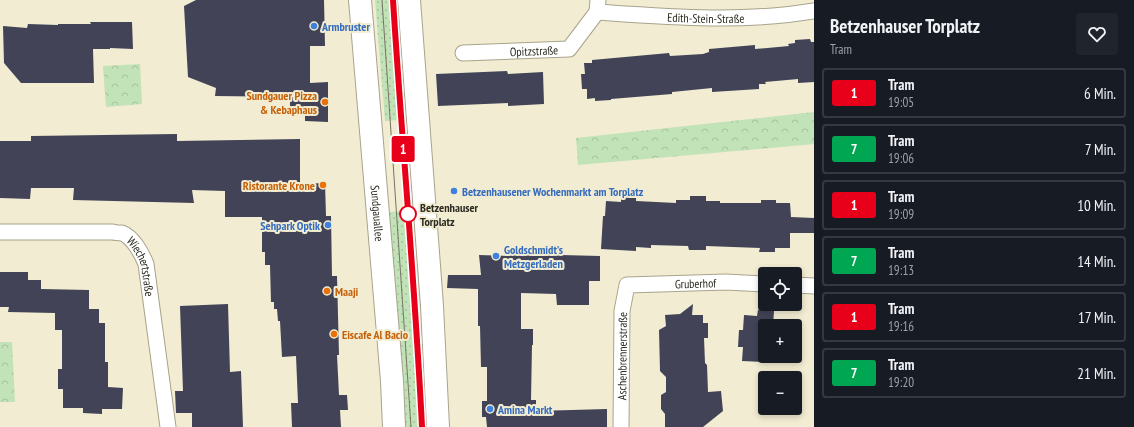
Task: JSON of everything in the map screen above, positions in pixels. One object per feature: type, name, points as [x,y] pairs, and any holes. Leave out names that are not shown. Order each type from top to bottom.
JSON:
[{"type":"street","name":"Sundgauallee","points":[[360,0],[392,380],[394,427]]},
{"type":"street","points":[[409,0],[432,306],[438,427]]},
{"type":"street","name":"Edith-Stein-Straße","points":[[598,6],[695,19],[788,15],[814,11]]},
{"type":"street","name":"Opitzstraße","points":[[463,53],[569,49],[598,6]]},
{"type":"street","name":"Wiechertstraße","points":[[0,232],[122,233],[128,237],[142,253],[146,264],[168,427]]},
{"type":"street","name":"Gruberhof","points":[[627,285],[726,282],[758,284]]},
{"type":"street","name":"Aschenbrennerstraße","points":[[622,427],[622,310],[627,285]]},
{"type":"street","points":[[802,285],[814,286]]},
{"type":"green space","points":[[375,0],[402,0],[411,119],[385,121]]},
{"type":"green space","points":[[140,64],[142,104],[106,107],[103,66]]},
{"type":"green space","points":[[814,112],[814,144],[578,165],[576,138]]},
{"type":"green space","points":[[410,211],[422,370],[430,371],[431,427],[402,427],[386,212]]},
{"type":"green space","points":[[0,342],[12,342],[15,402],[0,402]]},
{"type":"building","points":[[196,0],[324,0],[325,46],[310,46],[310,83],[328,82],[328,122],[305,121],[305,110],[290,110],[290,97],[215,96],[216,88],[188,77],[184,6]]},
{"type":"building","points":[[90,22],[132,22],[133,49],[93,49],[94,83],[21,83],[4,63],[3,26],[27,28],[28,24],[91,24]]},
{"type":"building","points":[[810,39],[811,42],[814,42],[814,82],[798,83],[798,79],[765,82],[766,84],[759,84],[759,89],[712,92],[712,88],[672,92],[672,94],[595,101],[595,98],[587,99],[587,89],[582,89],[581,74],[585,74],[584,63],[592,63],[592,60],[669,53],[670,56],[703,54],[709,52],[709,49],[755,45],[755,49],[789,46],[788,44],[795,43],[795,40]]},
{"type":"building","points":[[507,71],[508,74],[543,72],[544,104],[508,106],[508,103],[438,106],[436,74]]},
{"type":"building","points":[[177,134],[177,141],[300,139],[300,184],[325,183],[326,216],[331,216],[332,276],[337,276],[339,355],[337,355],[339,395],[347,395],[348,410],[340,410],[341,427],[292,427],[291,403],[298,403],[296,356],[282,357],[280,321],[278,321],[277,309],[274,309],[274,302],[271,302],[270,265],[265,265],[265,252],[262,252],[262,217],[225,217],[225,191],[192,190],[194,203],[73,200],[74,188],[31,188],[30,199],[0,198],[0,141],[31,141],[31,136]]},
{"type":"building","points":[[690,196],[706,196],[706,201],[720,201],[720,203],[761,203],[761,200],[776,200],[776,203],[790,203],[791,217],[814,218],[814,233],[790,233],[790,248],[775,248],[775,252],[759,252],[760,248],[706,246],[706,250],[689,250],[688,246],[651,245],[651,248],[636,247],[636,251],[601,249],[603,216],[605,216],[606,201],[621,202],[621,197],[636,198],[636,201],[676,203],[676,200],[690,200]]},
{"type":"building","points":[[510,250],[561,250],[561,255],[600,256],[600,281],[589,281],[589,305],[557,305],[556,294],[521,293],[521,329],[533,329],[531,400],[536,400],[536,411],[607,409],[607,427],[487,427],[486,417],[482,417],[482,401],[487,401],[487,367],[481,367],[480,326],[478,326],[478,289],[447,288],[448,275],[481,275],[479,255],[510,256]]},
{"type":"building","points":[[0,272],[28,272],[28,280],[41,280],[41,289],[89,290],[89,309],[99,309],[99,323],[105,323],[105,362],[108,362],[108,387],[123,388],[122,409],[102,409],[102,414],[83,413],[83,408],[63,408],[63,389],[58,389],[58,369],[62,369],[62,330],[55,330],[55,313],[8,312],[9,307],[0,307]]},
{"type":"building","points":[[228,304],[230,372],[241,371],[243,427],[192,427],[192,413],[176,413],[175,391],[183,391],[180,306]]},
{"type":"building","points":[[693,304],[692,315],[703,315],[703,323],[708,323],[708,338],[704,338],[708,392],[721,391],[723,411],[703,427],[665,427],[665,414],[661,409],[661,395],[666,392],[666,377],[660,371],[659,330],[666,326],[665,315],[680,314]]},
{"type":"building","points":[[758,310],[774,311],[773,319],[758,319],[758,362],[742,361],[743,347],[738,347],[739,330],[743,330],[744,315],[757,316]]},
{"type":"tram line","points":[[382,0],[411,427]]},
{"type":"tram line","points":[[393,0],[422,427]]},
{"type":"tram line","name":"1","points":[[393,0],[417,327],[422,427]]},
{"type":"place","name":"Armbruster","points":[[314,26]]},
{"type":"place","name":"Sundgauer Pizza & Kebaphaus","points":[[325,102]]},
{"type":"place","name":"Ristorante Krone","points":[[323,185]]},
{"type":"place","name":"Betzenhausener Wochenmarkt am Torplatz","points":[[454,191]]},
{"type":"place","name":"Betzenhauser Torplatz","points":[[408,214]]},
{"type":"place","name":"Sehpark Optik","points":[[328,225]]},
{"type":"place","name":"Goldschmidt's Metzgerladen","points":[[496,256]]},
{"type":"place","name":"Maaji","points":[[327,291]]},
{"type":"place","name":"Eiscafe Al Bacio","points":[[334,334]]},
{"type":"place","name":"Amina Markt","points":[[490,409]]}]
